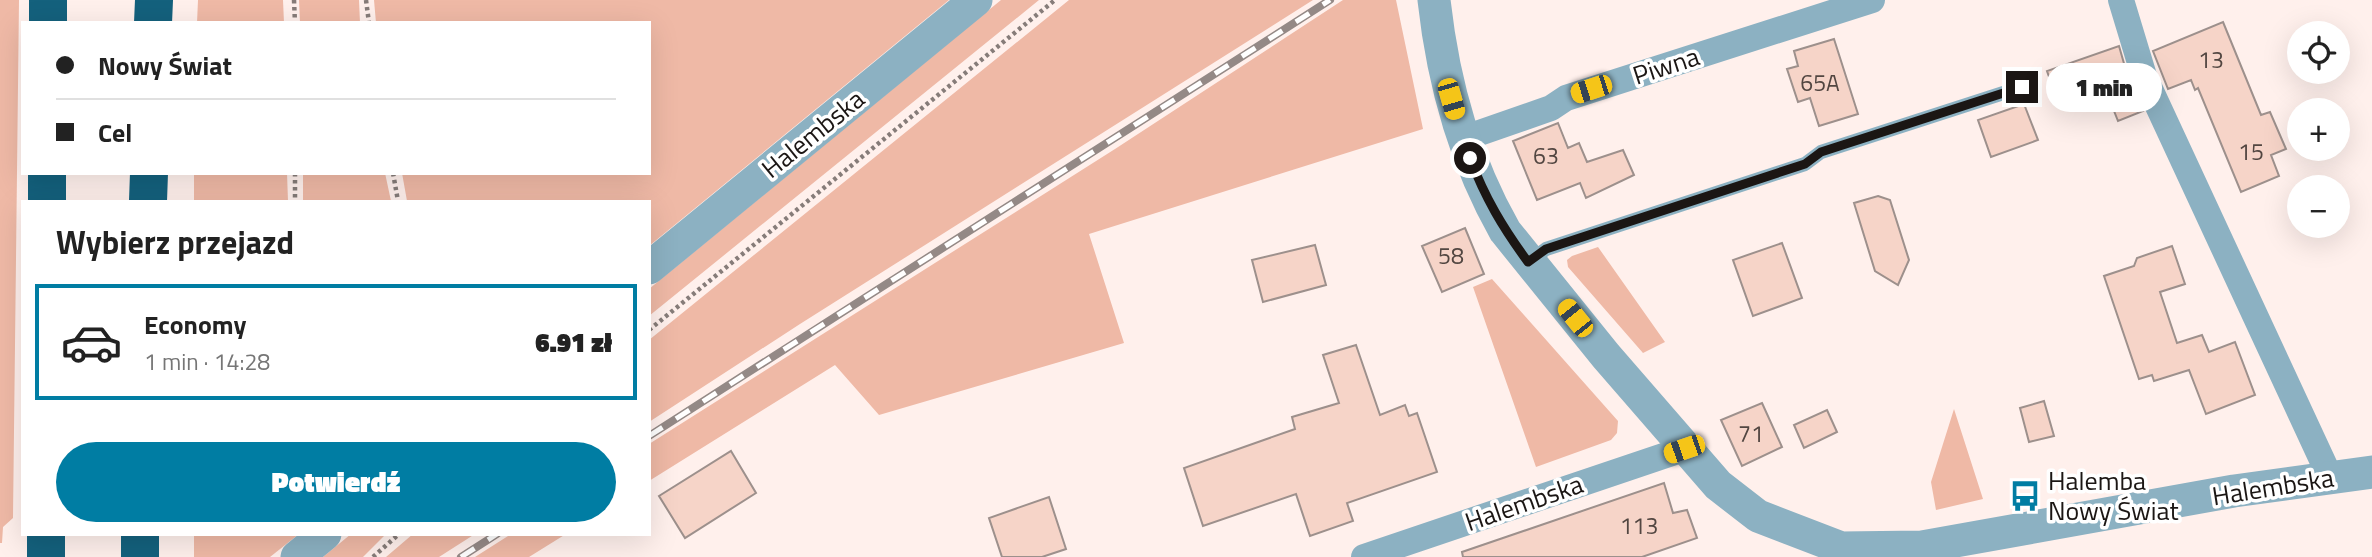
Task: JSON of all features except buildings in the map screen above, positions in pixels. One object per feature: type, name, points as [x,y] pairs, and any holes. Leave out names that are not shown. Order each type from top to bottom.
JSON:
[{"type":"highway","points":[[48,0],[48,21]]},
{"type":"highway","points":[[153,21],[154,0]]},
{"type":"highway","points":[[47,175],[47,200]]},
{"type":"highway","points":[[148,200],[149,175]]},
{"type":"highway","points":[[140,536],[140,557]]},
{"type":"street","name":"Halembska","points":[[651,266],[976,0]]},
{"type":"street","points":[[1434,0],[1440,48],[1462,139],[1485,196],[1505,231],[1684,449],[1718,485],[1758,516],[1841,552]]},
{"type":"street","name":"Piwna","points":[[1462,139],[1551,108],[1566,97],[1872,0]]},
{"type":"street","points":[[2121,0],[2144,76],[2330,477]]},
{"type":"street","name":"Halembska","points":[[1364,557],[1684,449]]},
{"type":"street","name":"Halembska","points":[[1841,552],[1934,545],[2234,491],[2372,472]]},
{"type":"street","points":[[297,557],[323,536]]},
{"type":"lane","points":[[1528,262],[1546,249],[1805,164],[1821,152],[2022,87]]},
{"type":"path","points":[[294,0],[295,21]]},
{"type":"path","points":[[366,0],[369,21]]},
{"type":"path","points":[[651,328],[1055,0]]},
{"type":"path","points":[[295,175],[295,200]]},
{"type":"path","points":[[393,175],[398,200]]},
{"type":"path","points":[[373,557],[397,536]]},
{"type":"shaded area","points":[[0,0],[19,0],[13,518],[3,527],[2,543],[0,543]]},
{"type":"shaded area","points":[[198,0],[283,0],[284,21],[197,21]]},
{"type":"shaded area","points":[[299,0],[359,0],[360,21],[300,21]]},
{"type":"shaded area","points":[[374,0],[949,0],[651,244],[651,200],[407,200],[402,175],[651,175],[651,21],[376,21]]},
{"type":"shaded area","points":[[1001,0],[1039,0],[651,314],[651,287]]},
{"type":"shaded area","points":[[1069,0],[1313,0],[651,421],[651,338]]},
{"type":"shaded area","points":[[1343,0],[1396,0],[1423,129],[1089,234],[1124,343],[879,415],[835,365],[651,480],[651,443],[1115,149]]},
{"type":"shaded area","points":[[194,175],[287,175],[288,200],[194,200]]},
{"type":"shaded area","points":[[303,175],[385,175],[391,200],[303,200]]},
{"type":"shaded area","points":[[1598,247],[1665,342],[1643,353],[1568,267],[1567,260],[1572,256]]},
{"type":"shaded area","points":[[1492,279],[1618,421],[1617,433],[1611,440],[1536,467],[1473,287]]},
{"type":"shaded area","points":[[1954,409],[1983,499],[1936,510],[1931,482]]},
{"type":"shaded area","points":[[194,536],[296,536],[270,557],[194,557]]},
{"type":"shaded area","points":[[349,536],[384,536],[363,557],[323,557]]},
{"type":"shaded area","points":[[411,536],[472,536],[439,557],[386,557]]},
{"type":"shaded area","points":[[508,536],[563,536],[529,557],[475,557]]},
{"type":"railway","points":[[651,435],[1330,0]]},
{"type":"railway","points":[[461,557],[494,536]]},
{"type":"place","name":"Halemba Nowy Świat","points":[[2025,496]]},
{"type":"route","points":[[1470,158],[1485,196],[1505,231],[1528,262],[1546,249],[1805,164],[1821,152],[2022,87]]}]
